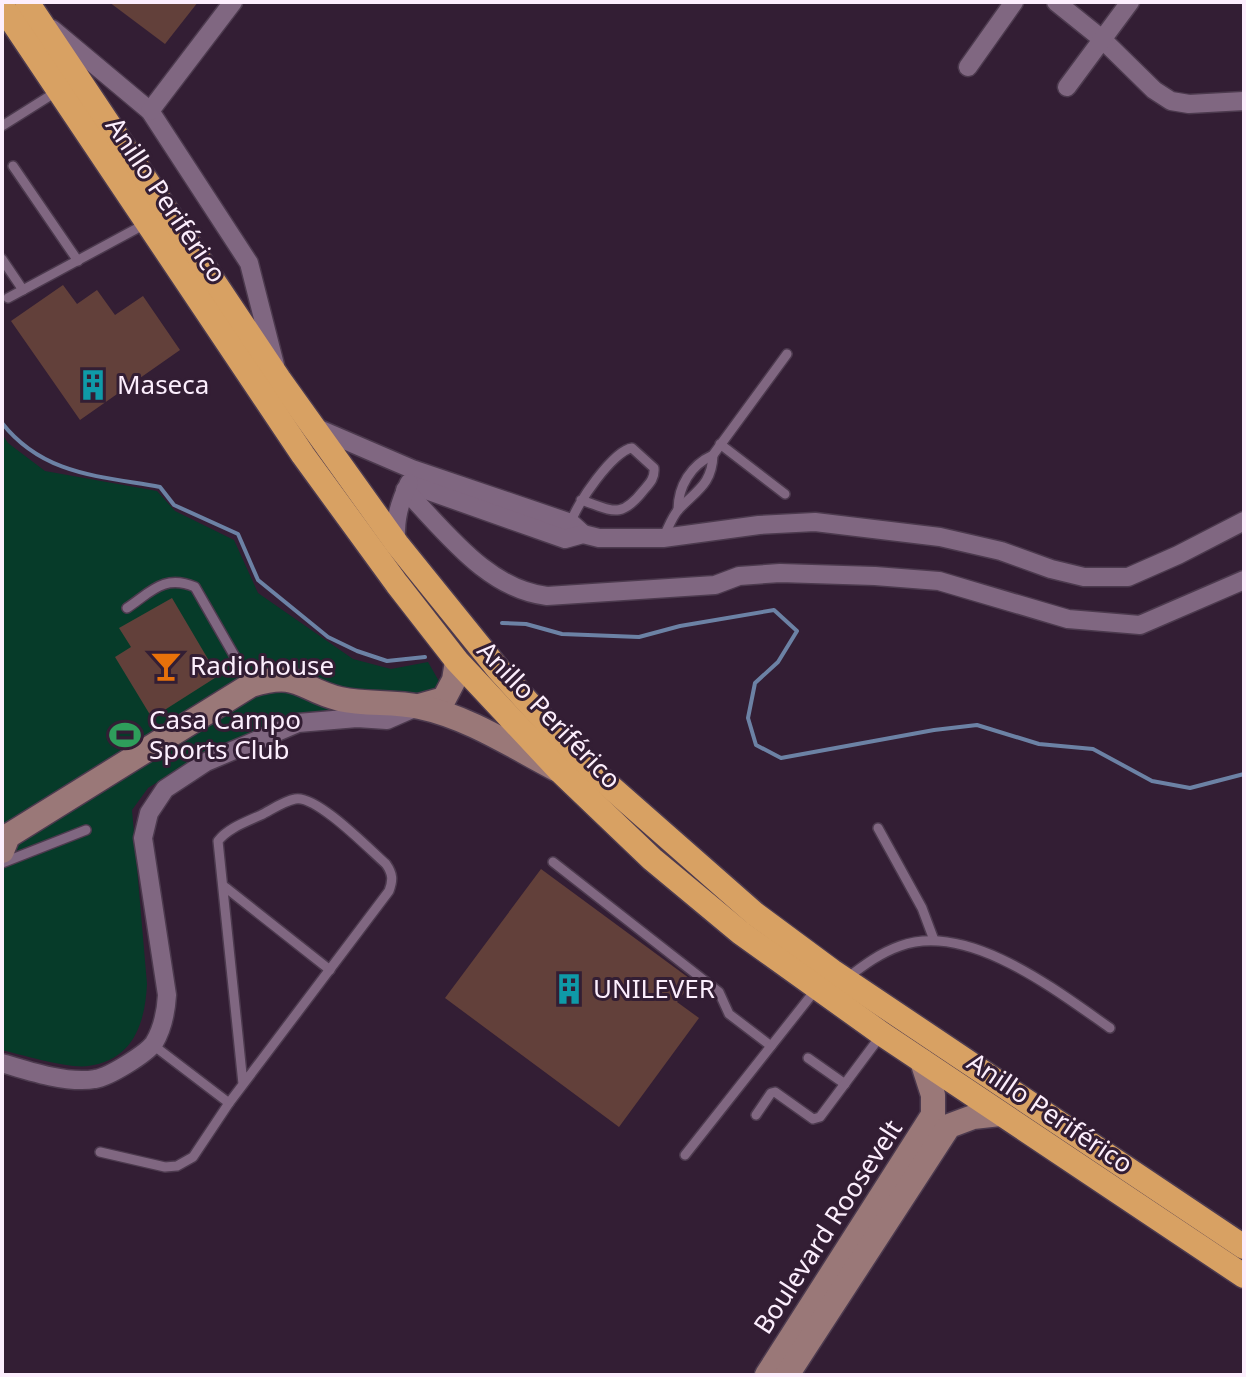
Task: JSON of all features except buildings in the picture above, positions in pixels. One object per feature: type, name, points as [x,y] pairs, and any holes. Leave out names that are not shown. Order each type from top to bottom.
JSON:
[{"type":"highway","name":"Anillo Periférico","points":[[16,17],[59,90],[303,455],[457,661],[560,771],[652,859],[741,933],[882,1034],[1244,1276]]},
{"type":"highway","name":"Anillo Periférico","points":[[16,17],[397,544],[498,669],[581,761],[755,914],[845,980],[1244,1247]]},
{"type":"main road","points":[[419,706],[444,699],[454,680],[457,661]]},
{"type":"main road","points":[[2,851],[8,836],[251,685],[273,679],[297,680],[339,698],[419,706],[473,726],[560,771]]},
{"type":"main road","name":"Boulevard Roosevelt","points":[[787,1375],[941,1120],[922,1061]]},
{"type":"main road","points":[[941,1120],[1000,1114]]},
{"type":"main road","name":"Boulevard Roosevelt","points":[[767,1375],[941,1120]]},
{"type":"street","points":[[150,111],[233,2]]},
{"type":"street","points":[[968,67],[1014,2]]},
{"type":"street","points":[[1056,2],[1102,39],[1154,90],[1171,101],[1189,104],[1244,101]]},
{"type":"street","points":[[1067,87],[1130,2]]},
{"type":"street","points":[[16,17],[150,111],[249,263],[279,379]]},
{"type":"street","points":[[311,426],[409,481],[565,539],[577,528],[599,538],[663,538],[759,525],[815,522],[940,537],[1001,551],[1084,577],[1128,577],[1244,521]]},
{"type":"street","points":[[397,544],[395,519],[398,503],[409,481]]},
{"type":"street","points":[[409,481],[486,573],[529,594],[547,596],[715,585],[739,576],[780,573],[875,576],[939,581],[1068,619],[1140,625],[1244,580]]},
{"type":"street","points":[[2,1063],[50,1077],[95,1079],[119,1069],[153,1045],[165,1017],[167,995],[143,838],[149,813],[165,789],[206,762],[298,723],[357,718],[387,720],[419,706]]},
{"type":"lane","points":[[2,126],[59,90]]},
{"type":"lane","points":[[13,166],[78,261]]},
{"type":"lane","points":[[8,298],[147,223]]},
{"type":"lane","points":[[2,259],[23,290]]},
{"type":"lane","points":[[663,538],[678,510],[691,500],[712,471],[713,455],[720,444],[787,354]]},
{"type":"lane","points":[[720,444],[785,494]]},
{"type":"lane","points":[[577,528],[581,500],[622,451],[632,448],[654,468],[654,477],[632,506],[613,510],[581,500]]},
{"type":"lane","points":[[678,510],[678,492],[699,462],[713,455]]},
{"type":"lane","points":[[127,608],[171,581],[195,587],[251,685]]},
{"type":"lane","points":[[100,1152],[165,1167],[177,1166],[193,1157],[243,1084],[389,891],[393,881],[386,864],[327,812],[304,799],[295,799],[224,833],[218,841],[243,1084]]},
{"type":"lane","points":[[878,828],[922,908],[934,940]]},
{"type":"lane","points":[[2,863],[86,830]]},
{"type":"lane","points":[[553,862],[719,992],[729,1014],[771,1046]]},
{"type":"lane","points":[[225,887],[330,970]]},
{"type":"lane","points":[[845,980],[872,959],[902,945],[934,940],[976,949],[1035,975],[1110,1028]]},
{"type":"lane","points":[[685,1155],[817,988]]},
{"type":"lane","points":[[756,1115],[771,1093],[775,1092],[813,1119],[818,1119],[882,1034]]},
{"type":"lane","points":[[153,1045],[229,1103]]},
{"type":"lane","points":[[808,1058],[845,1084]]},
{"type":"green space","name":"Casa Campo Sports Club","points":[[2,434],[8,443],[45,471],[157,491],[175,511],[234,540],[258,593],[353,659],[391,669],[428,662],[440,683],[430,692],[387,711],[338,709],[294,715],[202,754],[148,788],[132,810],[147,984],[143,1013],[134,1038],[126,1048],[116,1056],[88,1066],[58,1064],[2,1050]]},
{"type":"waterway","points":[[2,423],[18,440],[54,463],[94,476],[160,487],[174,505],[238,534],[258,580],[328,637],[387,661],[425,657]]},
{"type":"waterway","points":[[502,623],[526,624],[562,634],[639,637],[680,626],[774,610],[797,631],[778,662],[755,683],[748,718],[756,745],[781,758],[977,725],[1039,744],[1093,749],[1152,781],[1190,788],[1244,774]]},
{"type":"place","name":"Maseca","points":[[93,385]]},
{"type":"place","name":"Radiohouse","points":[[166,666]]},
{"type":"place","name":"Casa Campo Sports Club","points":[[125,735]]},
{"type":"place","name":"UNILEVER","points":[[569,989]]}]
